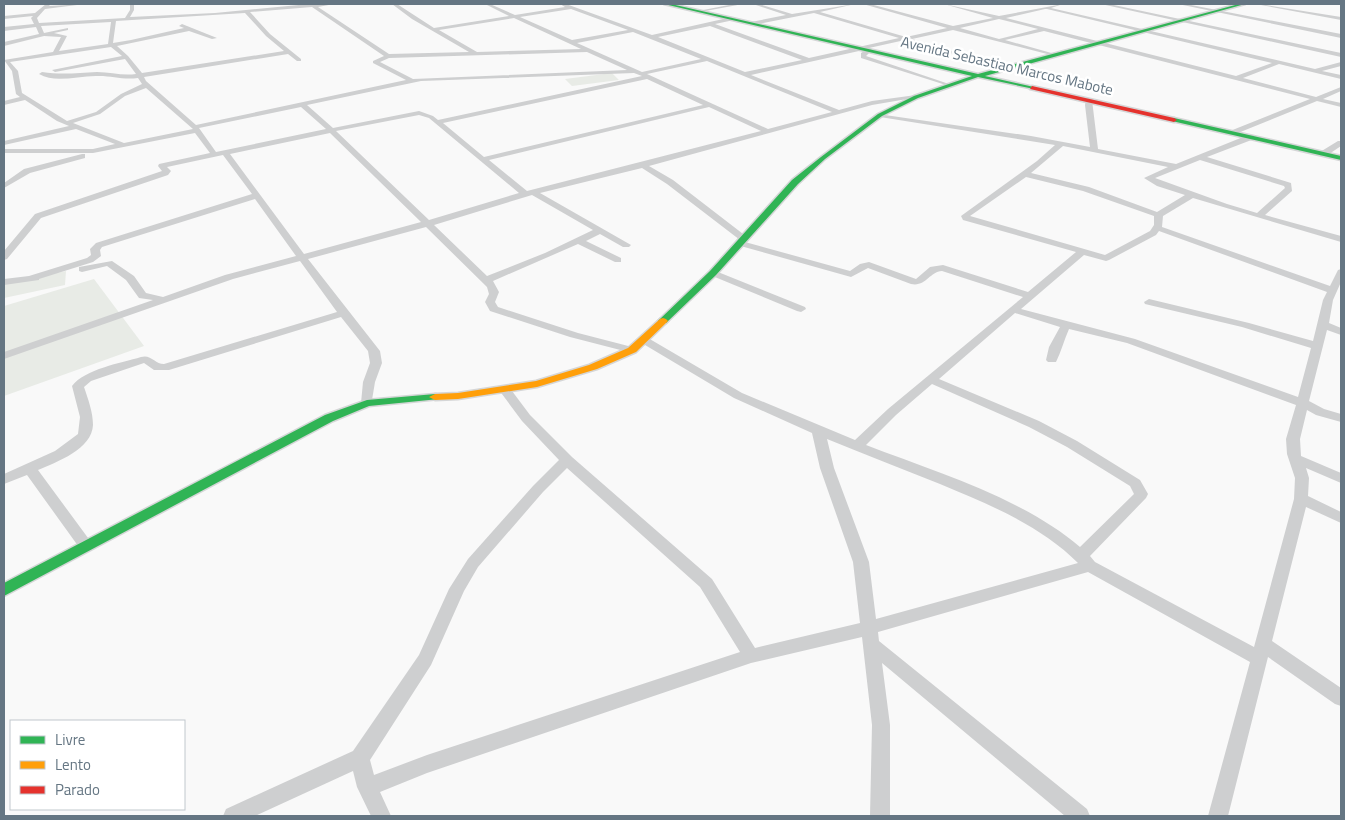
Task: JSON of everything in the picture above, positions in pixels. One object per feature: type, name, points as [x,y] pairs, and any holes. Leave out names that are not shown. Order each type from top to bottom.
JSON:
[{"type":"street","points":[[4,17],[36,14],[49,4]]},
{"type":"street","points":[[127,18],[132,10],[132,4]]},
{"type":"street","points":[[208,15],[262,4]]},
{"type":"street","points":[[311,4],[388,56]]},
{"type":"street","points":[[4,29],[37,24],[208,15],[283,5],[332,4]]},
{"type":"street","points":[[386,4],[395,4],[400,10],[475,53]]},
{"type":"street","points":[[487,4],[767,131]]},
{"type":"street","points":[[562,4],[635,30],[839,112]]},
{"type":"street","points":[[434,29],[580,4]]},
{"type":"street","name":"Avenida Sebastiao Marcos Mabote","points":[[666,4],[1341,158]]},
{"type":"street","points":[[700,12],[740,4]]},
{"type":"street","points":[[755,4],[790,15]]},
{"type":"street","points":[[753,23],[853,4]]},
{"type":"street","points":[[865,4],[1053,55]]},
{"type":"street","points":[[948,4],[1341,105]]},
{"type":"street","points":[[746,74],[1061,4]]},
{"type":"street","points":[[1103,4],[1341,55]]},
{"type":"street","points":[[1180,4],[1341,36]]},
{"type":"street","points":[[4,590],[330,418],[367,403],[505,390],[567,376],[632,350],[713,273],[772,206],[808,170],[880,115],[916,97],[947,85],[1004,68],[1244,4]]},
{"type":"street","points":[[1261,4],[1341,19]]},
{"type":"street","points":[[44,8],[84,5]]},
{"type":"street","points":[[1044,8],[1341,77]]},
{"type":"street","points":[[246,11],[268,35],[299,60]]},
{"type":"street","points":[[813,11],[1004,68]]},
{"type":"street","points":[[36,14],[34,18],[42,34]]},
{"type":"street","points":[[1267,39],[1341,15]]},
{"type":"street","points":[[162,17],[214,38]]},
{"type":"street","points":[[114,19],[111,29],[112,45],[126,57],[141,76],[141,80],[196,129],[214,154]]},
{"type":"street","points":[[652,37],[732,19]]},
{"type":"street","points":[[4,44],[102,20]]},
{"type":"street","points":[[712,25],[809,60]]},
{"type":"street","points":[[5,61],[112,45],[189,29]]},
{"type":"street","points":[[999,40],[1046,29]]},
{"type":"street","points":[[572,42],[635,30]]},
{"type":"street","points":[[42,34],[64,36],[54,53]]},
{"type":"street","points":[[865,49],[863,57],[947,85]]},
{"type":"street","points":[[412,81],[375,62],[388,56],[589,50]]},
{"type":"street","points":[[126,57],[42,74],[60,77],[99,74],[124,78],[288,52]]},
{"type":"street","points":[[4,186],[26,171],[93,151],[412,81],[433,78],[638,72],[708,60]]},
{"type":"street","points":[[5,61],[15,71],[12,78],[19,94],[66,124],[124,145]]},
{"type":"street","points":[[1237,78],[1279,62]]},
{"type":"street","points":[[1315,71],[1341,64]]},
{"type":"street","points":[[437,122],[648,77]]},
{"type":"street","points":[[66,124],[98,112],[123,94],[146,85]]},
{"type":"street","points":[[1234,133],[1341,89]]},
{"type":"street","points":[[4,356],[229,277],[426,224],[529,193],[643,165],[884,100],[916,97]]},
{"type":"street","points":[[4,103],[26,98]]},
{"type":"street","points":[[1090,100],[1088,105],[1094,149]]},
{"type":"street","points":[[303,105],[486,280],[495,290],[495,295],[490,302],[494,308],[574,335],[632,350]]},
{"type":"street","points":[[485,160],[710,105]]},
{"type":"street","points":[[4,257],[38,216],[165,173],[167,171],[164,165],[419,113],[427,114],[529,193],[626,245]]},
{"type":"street","points":[[880,115],[1062,143],[1175,166]]},
{"type":"street","points":[[4,143],[75,127]]},
{"type":"street","points":[[1251,137],[1148,178],[1149,180],[1192,195],[1258,216],[1341,239]]},
{"type":"street","points":[[1062,143],[1024,174],[965,216],[966,218],[1106,258],[1153,233],[1158,228],[1158,215]]},
{"type":"street","points":[[1324,154],[1341,144]]},
{"type":"street","points":[[4,151],[93,151]]},
{"type":"street","points":[[225,152],[343,313],[374,352],[376,363],[369,382],[367,403]]},
{"type":"street","points":[[1200,157],[1288,185],[1289,189],[1258,216]]},
{"type":"street","points":[[643,165],[670,182],[742,241],[850,274],[863,266],[869,265],[919,282],[937,267],[1031,296]]},
{"type":"street","points":[[1024,174],[1072,185],[1158,215],[1192,195]]},
{"type":"street","points":[[29,279],[90,260],[96,256],[95,248],[99,245],[258,196]]},
{"type":"street","points":[[1158,228],[1332,290]]},
{"type":"street","points":[[486,280],[579,241],[600,230]]},
{"type":"street","points":[[579,241],[618,260]]},
{"type":"street","points":[[857,446],[930,379],[1015,310],[1082,252]]},
{"type":"street","points":[[4,282],[109,263],[130,278],[143,296],[162,299]]},
{"type":"street","points":[[1218,816],[1300,499],[1302,478],[1293,440],[1324,326],[1328,300],[1341,272]]},
{"type":"street","points":[[713,273],[801,309]]},
{"type":"street","points":[[1150,302],[1245,325],[1318,346]]},
{"type":"street","points":[[1015,310],[1131,341],[1303,403],[1320,412],[1341,418]]},
{"type":"street","points":[[4,479],[30,469],[78,442],[84,434],[86,423],[78,386],[87,378],[144,359],[158,368],[164,368],[343,313]]},
{"type":"street","points":[[1052,360],[1055,347],[1066,325]]},
{"type":"street","points":[[1324,326],[1341,332]]},
{"type":"street","points":[[644,340],[731,391],[768,410],[996,503],[1046,531],[1085,561],[1261,651],[1341,698]]},
{"type":"street","points":[[367,788],[436,760],[751,656],[870,636],[958,601],[1085,561],[1141,494],[1135,484],[1072,444],[1034,424],[930,379]]},
{"type":"street","points":[[505,390],[526,418],[568,460],[706,583],[751,656]]},
{"type":"street","points":[[818,429],[827,468],[861,562],[881,725],[880,816]]},
{"type":"street","points":[[1296,459],[1341,478]]},
{"type":"street","points":[[233,816],[360,758],[426,660],[458,589],[473,563],[520,509],[568,460]]},
{"type":"street","points":[[30,469],[86,546]]},
{"type":"street","points":[[1300,499],[1341,518]]},
{"type":"street","points":[[870,636],[1080,816]]},
{"type":"street","points":[[360,758],[367,788],[381,816]]},
{"type":"shaded area","points":[[612,73],[619,80],[572,86],[565,79]]},
{"type":"shaded area","points":[[66,271],[65,285],[4,298],[4,284]]},
{"type":"shaded area","points":[[94,279],[144,346],[4,396],[4,306]]},
{"type":"traffic: fast","points":[[666,4],[1032,88]]},
{"type":"traffic: fast","points":[[663,321],[713,273],[795,182],[823,158],[880,115],[916,97],[977,76],[1243,4]]},
{"type":"traffic: fast","points":[[1174,120],[1341,158]]},
{"type":"traffic: fast","points":[[4,590],[329,418],[367,403],[435,397]]},
{"type":"traffic: slow","points":[[435,397],[458,396],[537,384],[593,367],[632,350],[663,321]]},
{"type":"traffic: jam","points":[[1032,88],[1174,120]]}]
